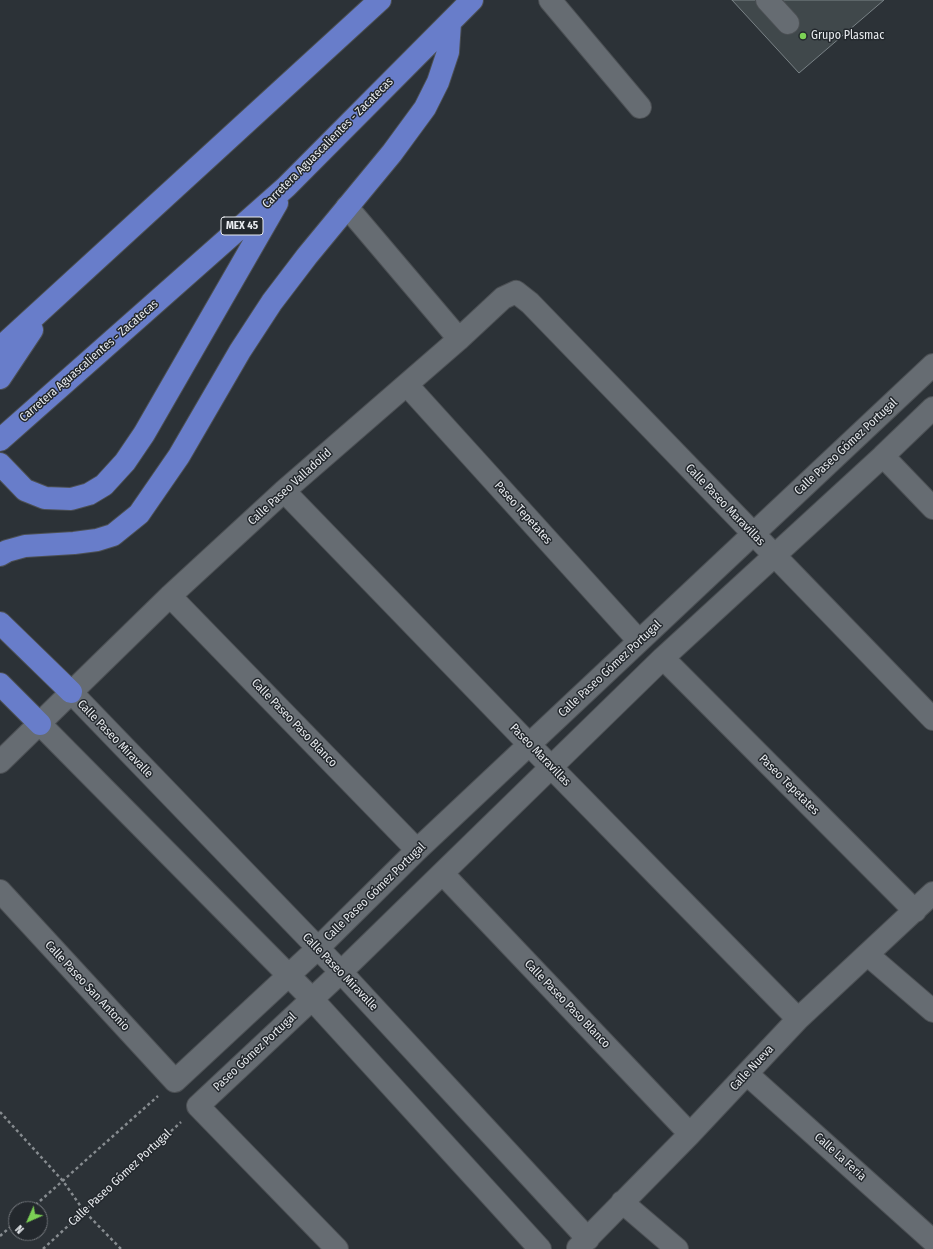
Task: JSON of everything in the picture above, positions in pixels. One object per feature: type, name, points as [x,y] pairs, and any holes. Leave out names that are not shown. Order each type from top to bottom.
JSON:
[{"type":"highway","points":[[0,348],[380,0]]},
{"type":"highway","name":"Carretera Aguascalientes - Zacatecas","points":[[0,440],[286,187],[472,0]]},
{"type":"highway","points":[[0,555],[7,551],[25,546],[97,540],[113,535],[139,514],[179,456],[240,351],[272,302],[392,154],[425,108],[438,82],[448,52],[450,23]]},
{"type":"highway","points":[[0,464],[25,490],[45,498],[71,498],[89,494],[104,485],[125,462],[144,434],[286,187]]},
{"type":"highway","points":[[0,378],[51,300]]},
{"type":"highway","points":[[0,623],[71,692]]},
{"type":"highway","points":[[0,684],[40,724]]},
{"type":"street","points":[[550,0],[640,107]]},
{"type":"street","points":[[767,0],[788,23]]},
{"type":"street","points":[[348,207],[459,339]]},
{"type":"street","name":"Calle Paseo Valladolid","points":[[0,762],[170,596],[284,490],[459,339],[503,298],[516,292]]},
{"type":"street","name":"Calle Paseo Maravillas","points":[[516,292],[530,303],[933,719]]},
{"type":"street","name":"Calle Paseo Gómez Portugal","points":[[289,975],[417,850],[933,365]]},
{"type":"street","name":"Paseo Tepetates","points":[[407,384],[640,640]]},
{"type":"street","points":[[312,998],[443,874],[663,658],[773,555],[883,456],[933,408]]},
{"type":"street","points":[[883,456],[933,508]]},
{"type":"street","name":"Paseo Maravillas","points":[[284,490],[552,768],[798,1018]]},
{"type":"street","name":"Calle Paseo Paso Blanco","points":[[170,596],[417,850]]},
{"type":"street","name":"Paseo Tepetates","points":[[663,658],[915,911]]},
{"type":"street","name":"Calle Paseo Miravalle","points":[[71,692],[317,949],[341,972],[583,1244]]},
{"type":"street","points":[[40,724],[312,998],[540,1249]]},
{"type":"street","name":"Calle Paseo Paso Blanco","points":[[443,874],[690,1134]]},
{"type":"street","name":"Calle Paseo San Antonio","points":[[0,891],[175,1080]]},
{"type":"street","name":"Calle Nueva","points":[[583,1244],[622,1202],[690,1134],[798,1018],[868,955],[933,893]]},
{"type":"street","points":[[868,955],[933,1011]]},
{"type":"street","points":[[175,1080],[289,975]]},
{"type":"street","name":"Paseo Gómez Portugal","points":[[198,1106],[312,998]]},
{"type":"street","name":"Calle La Feria","points":[[747,1074],[933,1241]]},
{"type":"street","points":[[198,1106],[337,1249]]},
{"type":"street","points":[[622,1202],[677,1249]]},
{"type":"path","points":[[40,1201],[175,1080]]},
{"type":"path","name":"Calle Paseo Gómez Portugal","points":[[43,1249],[198,1106]]},
{"type":"path","points":[[0,1112],[63,1182],[84,1211],[121,1249]]},
{"type":"path","points":[[0,1236],[8,1229]]},
{"type":"building","name":"Grupo Plasmac","points":[[732,0],[884,0],[799,73]]},
{"type":"place","name":"Grupo Plasmac","points":[[803,36]]}]
